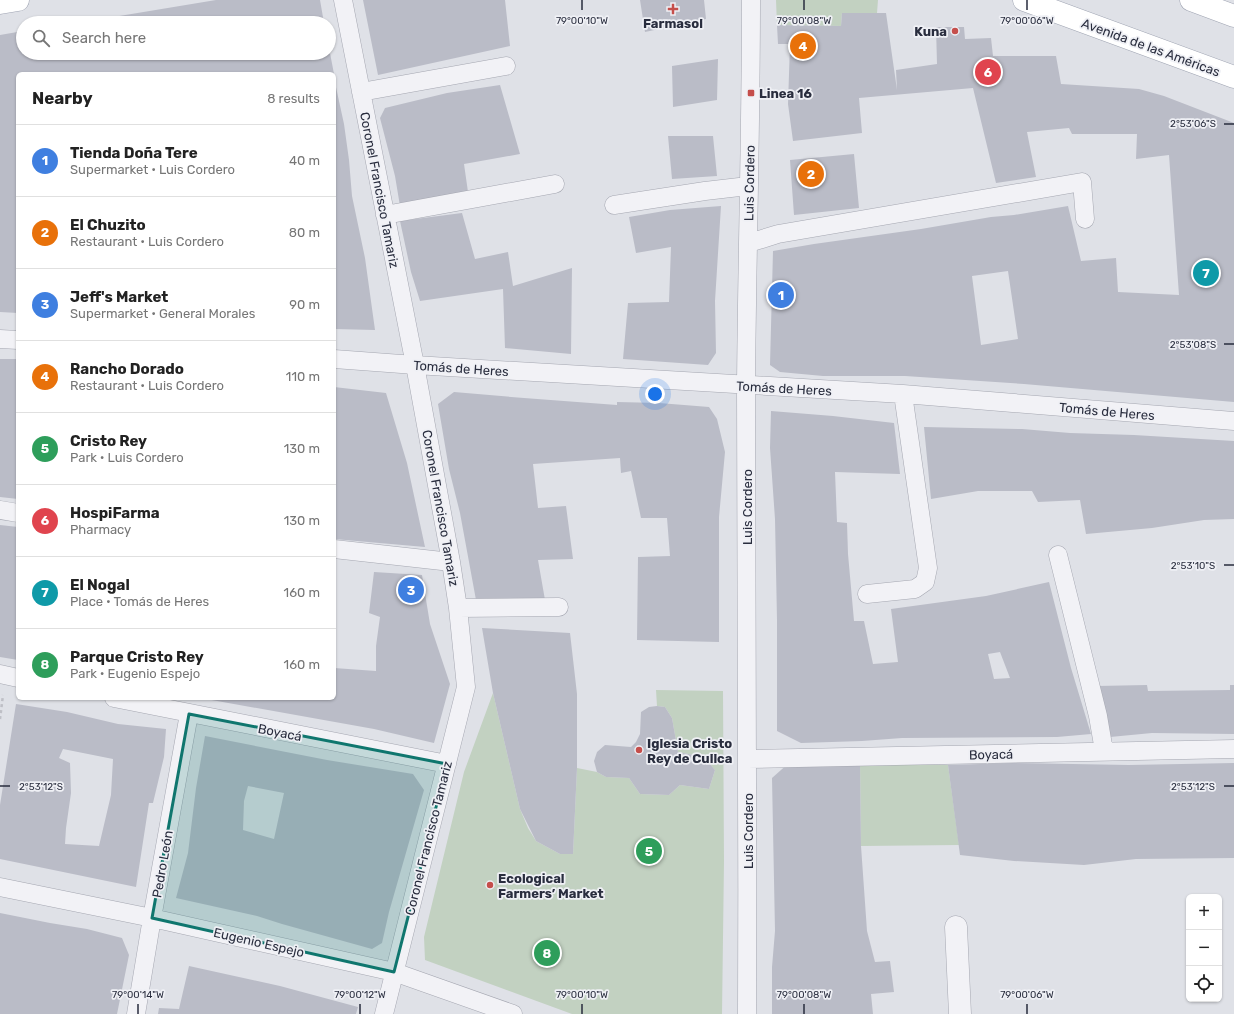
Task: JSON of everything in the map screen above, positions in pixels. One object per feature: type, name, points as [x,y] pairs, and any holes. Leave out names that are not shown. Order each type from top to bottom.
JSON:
[{"type":"main road","points":[[0,3],[18,0]]},
{"type":"main road","name":"Avenida de las Américas","points":[[1024,0],[1234,77]]},
{"type":"main road","points":[[1191,0],[1234,16]]},
{"type":"street","name":"Coronel Francisco Tamariz","points":[[343,0],[415,365],[451,562],[458,608],[466,687],[384,1014]]},
{"type":"street","name":"Luis Cordero","points":[[748,1014],[746,386],[749,243],[748,186],[751,93],[751,0]]},
{"type":"street","points":[[361,92],[506,66]]},
{"type":"street","points":[[749,243],[778,234],[1082,182],[1085,219]]},
{"type":"street","points":[[385,215],[555,184]]},
{"type":"street","points":[[614,205],[748,186]]},
{"type":"street","points":[[0,339],[16,340]]},
{"type":"street","name":"Tomás de Heres","points":[[336,359],[746,386],[903,394],[1234,421]]},
{"type":"street","points":[[867,594],[915,589],[925,582],[928,568],[903,394]]},
{"type":"street","points":[[0,510],[16,513]]},
{"type":"street","points":[[336,549],[451,562]]},
{"type":"street","points":[[1058,555],[1098,716],[1104,751]]},
{"type":"street","points":[[458,608],[559,607]]},
{"type":"street","points":[[0,674],[16,678]]},
{"type":"street","name":"Boyacá","points":[[123,700],[447,764]]},
{"type":"street","name":"Pedro León","points":[[136,1014],[189,714]]},
{"type":"street","name":"Boyacá","points":[[748,759],[1234,749]]},
{"type":"street","name":"Eugenio Espejo","points":[[0,887],[152,918],[394,972],[513,1014]]},
{"type":"street","points":[[956,927],[960,1014]]},
{"type":"highlighted area","points":[[189,714],[447,764],[394,972],[152,918]]},
{"type":"green space","points":[[776,0],[878,0],[877,13],[842,13],[841,26],[777,25]]},
{"type":"green space","points":[[656,690],[723,691],[724,861],[722,1014],[572,1014],[425,960],[424,937],[464,772],[493,693],[520,809],[528,828],[536,841],[560,854],[573,854],[577,768],[597,772],[606,777],[629,778],[640,794],[669,795],[680,785],[709,789],[715,770],[704,757],[678,752],[672,718],[665,707],[657,706]]},
{"type":"green space","points":[[860,762],[948,765],[959,845],[861,846]]},
{"type":"building","points":[[216,0],[320,0],[323,16],[119,16]]},
{"type":"building","points":[[363,0],[505,0],[510,46],[378,75]]},
{"type":"building","name":"Farmasol","points":[[640,0],[704,0],[706,19],[645,32]]},
{"type":"building","points":[[842,13],[886,13],[897,90],[896,70],[937,64],[936,27],[964,27],[965,39],[991,38],[993,56],[1056,56],[1061,84],[1139,89],[1164,96],[1234,123],[1234,402],[1024,384],[905,376],[823,376],[780,372],[770,365],[773,251],[1068,206],[1081,261],[1116,258],[1118,292],[1179,295],[1169,155],[1136,159],[1137,134],[1072,134],[1069,128],[1027,132],[1036,177],[996,183],[973,88],[859,98],[862,133],[793,141],[788,104],[790,44],[778,44],[777,25],[841,26]],"holes":[[[1008,271],[1018,339],[981,345],[972,276]]]},
{"type":"building","points":[[16,32],[16,60],[331,60],[334,72],[16,72],[16,313],[0,312],[0,35]]},
{"type":"building","points":[[718,59],[717,100],[673,107],[672,66]]},
{"type":"building","points":[[500,85],[520,154],[464,164],[468,192],[400,206],[395,176],[380,118],[385,108],[447,93]]},
{"type":"building","points":[[336,87],[344,124],[352,196],[365,258],[375,330],[336,329]]},
{"type":"building","points":[[668,136],[713,136],[717,176],[672,179]]},
{"type":"building","points":[[854,154],[859,208],[794,215],[790,160]]},
{"type":"building","points":[[721,206],[715,301],[716,353],[708,365],[623,359],[628,303],[669,302],[671,247],[636,253],[629,217],[670,210]]},
{"type":"building","points":[[462,213],[475,259],[508,252],[513,286],[572,268],[571,354],[505,348],[503,289],[420,301],[411,272],[400,221]]},
{"type":"building","points":[[0,359],[16,359],[16,499],[0,497]]},
{"type":"building","points":[[336,387],[386,393],[407,463],[425,547],[336,539]]},
{"type":"building","points":[[454,392],[617,405],[617,402],[659,403],[709,407],[717,419],[725,452],[719,517],[719,642],[637,640],[638,557],[670,556],[667,518],[641,518],[631,471],[621,473],[620,458],[533,464],[538,508],[566,506],[573,559],[538,560],[545,600],[476,600],[460,513],[449,469],[438,404]]},
{"type":"building","points":[[771,411],[894,423],[900,474],[835,472],[837,522],[847,523],[848,554],[854,621],[864,621],[873,664],[898,662],[891,609],[986,596],[1049,582],[1071,668],[1091,734],[1057,737],[902,738],[801,743],[777,731],[775,519],[770,448]],"holes":[[[1000,652],[1010,678],[994,679],[988,654]]]},
{"type":"building","points":[[924,427],[1022,429],[1070,433],[1234,441],[1234,519],[1204,520],[1152,528],[1086,534],[1080,500],[1038,502],[1032,491],[978,491],[931,499]]},
{"type":"building","points":[[0,525],[16,527],[16,660],[0,657]]},
{"type":"building","points":[[374,572],[422,575],[430,624],[450,684],[434,743],[374,729],[212,700],[336,700],[336,668],[376,671],[376,646],[380,617],[369,613]]},
{"type":"building","points":[[482,628],[570,633],[577,694],[577,768],[573,854],[560,854],[536,841],[520,809],[493,693]]},
{"type":"building","points":[[1147,685],[1148,691],[1230,690],[1230,685],[1234,685],[1234,734],[1152,733],[1110,737],[1097,686]]},
{"type":"building","points":[[16,704],[67,712],[118,724],[166,729],[164,757],[153,803],[149,803],[136,887],[0,859],[0,805]],"holes":[[[63,749],[113,759],[111,795],[99,846],[65,844],[71,793],[70,763],[59,758]]]},
{"type":"building","name":"Iglesia Cristo Rey de Cullca","points":[[649,707],[665,707],[672,718],[678,752],[704,757],[715,770],[709,789],[680,785],[669,795],[640,794],[629,778],[606,777],[597,772],[594,761],[597,752],[605,745],[631,747],[636,742],[640,734],[641,712]]},
{"type":"building","points":[[205,736],[327,760],[413,774],[424,790],[389,912],[382,943],[372,949],[257,916],[176,898],[188,853],[196,788]],"holes":[[[248,786],[284,793],[274,839],[243,830],[244,801]]]},
{"type":"building","points":[[790,762],[860,762],[861,846],[867,931],[875,962],[890,961],[894,992],[871,994],[873,1014],[772,1014],[772,967],[775,931],[772,778]]},
{"type":"building","points":[[1012,763],[1129,765],[1234,763],[1234,858],[1136,859],[1084,865],[1014,861],[960,855],[948,765]]},
{"type":"building","points":[[0,913],[87,929],[122,938],[129,955],[117,1014],[0,1014]]},
{"type":"building","points":[[189,966],[280,986],[358,1007],[356,1014],[158,1014],[159,1008],[179,1009]]},
{"type":"place","name":"Farmasol","points":[[673,9]]},
{"type":"place","name":"Kuna","points":[[955,31]]},
{"type":"place","name":"Rancho Dorado","points":[[803,46]]},
{"type":"place","name":"HospiFarma","points":[[988,72]]},
{"type":"place","name":"Linea 16","points":[[751,93]]},
{"type":"place","name":"El Chuzito","points":[[811,174]]},
{"type":"place","name":"El Nogal","points":[[1206,273]]},
{"type":"place","name":"Tienda Doña Tere","points":[[781,295]]},
{"type":"place","name":"Jeff's Market","points":[[411,590]]},
{"type":"place","name":"Iglesia Cristo Rey de Cullca","points":[[639,750]]},
{"type":"place","name":"Cristo Rey","points":[[649,851]]},
{"type":"place","name":"Ecological Farmers’ Market","points":[[490,885]]},
{"type":"place","name":"Parque Cristo Rey","points":[[547,953]]}]
